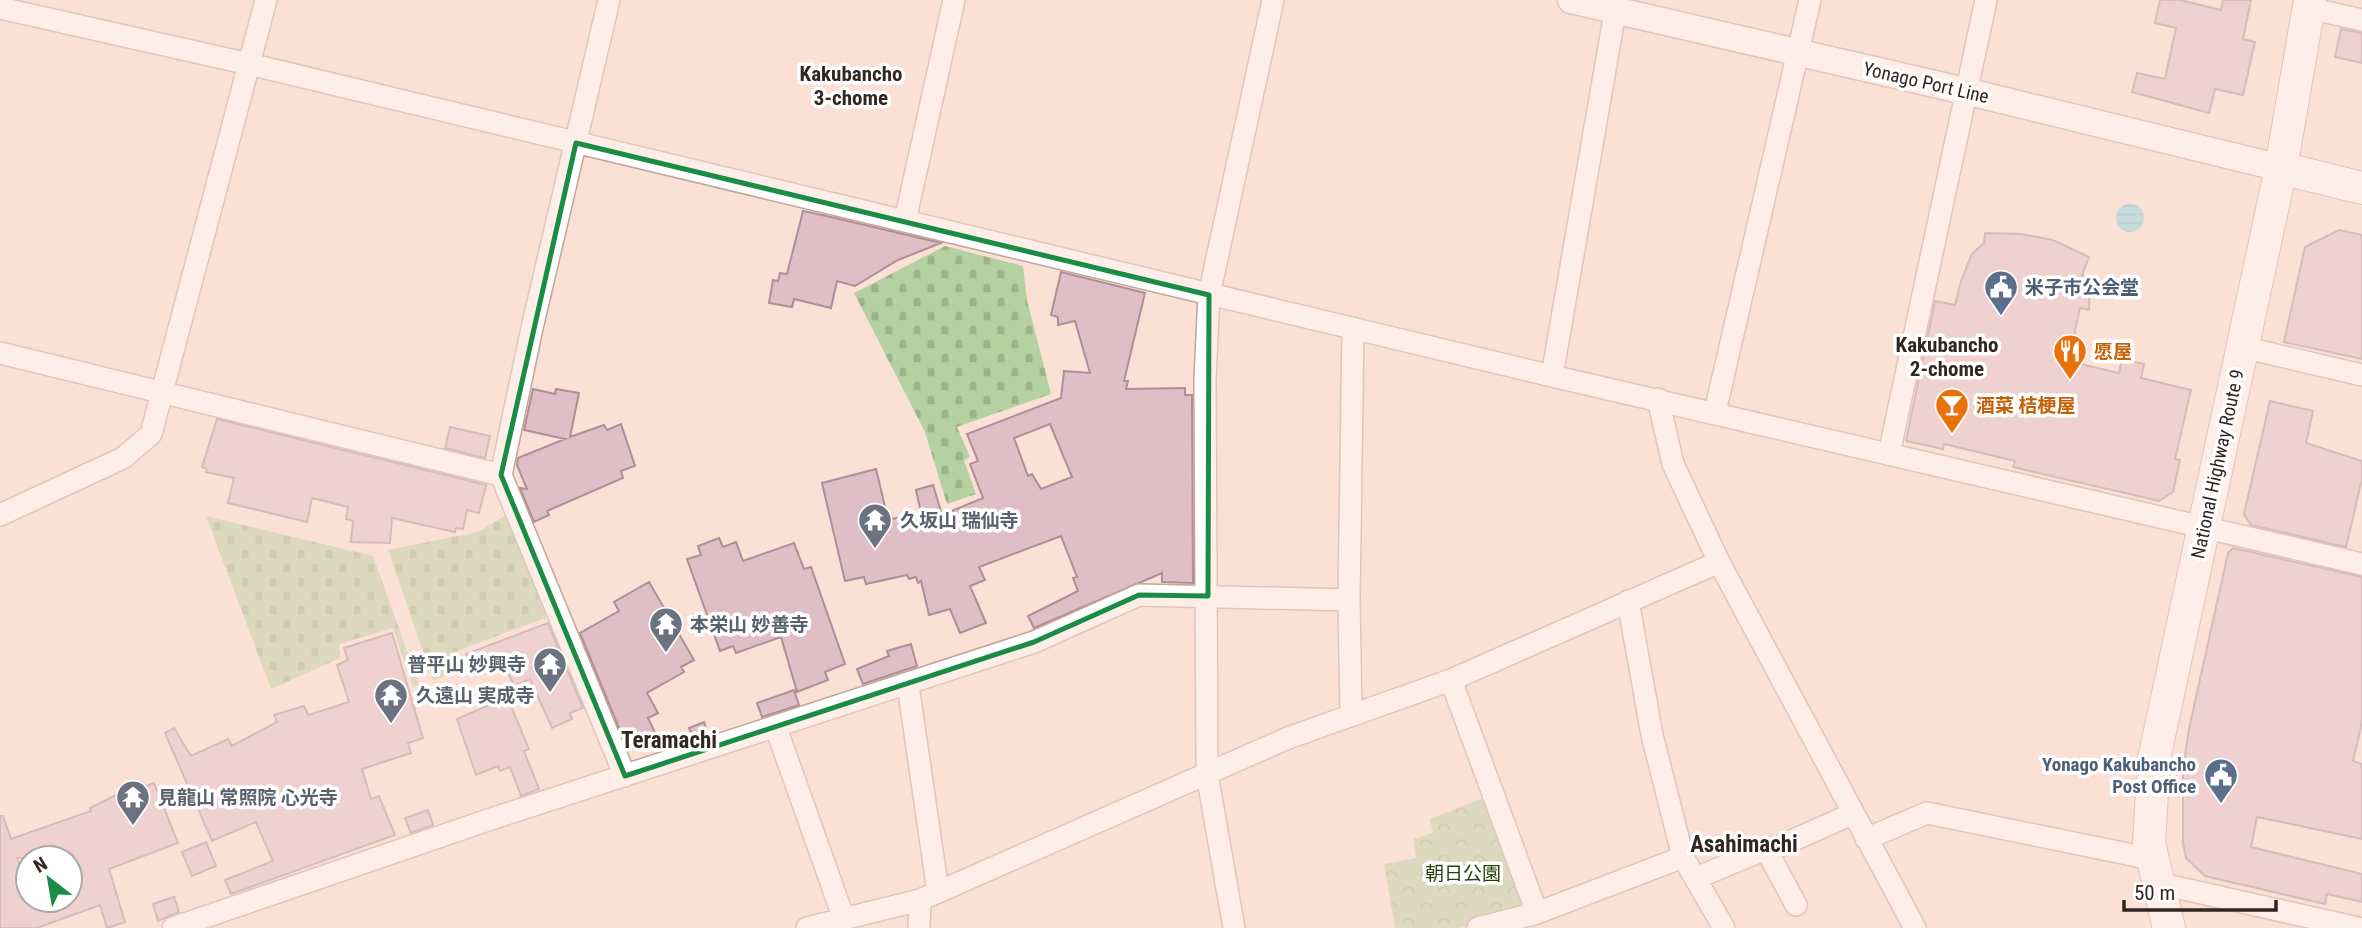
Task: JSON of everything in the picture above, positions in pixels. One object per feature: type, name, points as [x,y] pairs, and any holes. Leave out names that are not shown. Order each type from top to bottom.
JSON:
[{"type":"highway","name":"National Highway Route 9","points":[[2165,927],[2149,842],[2154,759],[2281,168],[2309,4]]},
{"type":"highway","points":[[2281,168],[2362,188]]},
{"type":"main road","name":"Yonago Port Line","points":[[1571,0],[1631,9],[1798,53],[1965,90],[2281,168]]},
{"type":"street","points":[[0,515],[123,458],[144,443],[151,434],[266,0]]},
{"type":"street","points":[[609,0],[501,475],[625,776]]},
{"type":"street","points":[[905,221],[954,0]]},
{"type":"street","points":[[1234,928],[1208,774],[1205,379],[1209,295],[1273,0]]},
{"type":"street","points":[[1715,412],[1810,0]]},
{"type":"street","points":[[1889,454],[1986,0]]},
{"type":"street","points":[[2309,4],[2362,20]]},
{"type":"street","points":[[0,8],[249,64],[1552,376],[2362,564]]},
{"type":"street","points":[[1552,376],[1631,9]]},
{"type":"street","points":[[1351,716],[1349,600],[1353,328]]},
{"type":"street","points":[[2242,346],[2362,375]]},
{"type":"street","points":[[0,353],[501,475]]},
{"type":"street","points":[[1658,399],[1673,464],[1719,562],[1915,928]]},
{"type":"street","points":[[807,928],[929,896],[1288,738],[1451,680],[1719,562]]},
{"type":"street","points":[[173,928],[1034,642],[1139,595],[1349,600]]},
{"type":"street","points":[[1628,601],[1652,734],[1683,857],[1724,928]]},
{"type":"street","points":[[1451,680],[1536,913]]},
{"type":"street","points":[[908,685],[929,896],[919,928]]},
{"type":"street","points":[[776,728],[844,919]]},
{"type":"street","points":[[1866,838],[1927,813],[2155,871],[2358,928]]},
{"type":"street","points":[[1696,878],[1766,849],[1778,847],[1852,814]]},
{"type":"street","points":[[1766,849],[1796,905]]},
{"type":"street","points":[[1478,928],[1536,913],[1683,857]]},
{"type":"highlighted area","points":[[576,143],[1209,295],[1208,596],[1139,595],[1034,642],[625,776],[501,475]]},
{"type":"green space","points":[[945,246],[1023,266],[1027,300],[1051,394],[957,427],[970,457],[964,460],[976,494],[947,504],[925,432],[854,293]]},
{"type":"green space","points":[[509,513],[548,617],[452,653],[459,673],[433,680],[388,550],[478,532]]},
{"type":"green space","points":[[206,516],[373,556],[419,685],[413,687],[393,628],[339,644],[340,658],[271,689]]},
{"type":"green space","name":"朝日公園","points":[[1488,796],[1526,912],[1457,928],[1395,928],[1384,864],[1416,858],[1413,839],[1433,833],[1430,819]]},
{"type":"water","points":[[2130,204],[2140,208],[2144,218],[2140,228],[2130,232],[2120,228],[2116,218],[2120,208]]},
{"type":"building","points":[[2160,0],[2180,0],[2221,10],[2223,0],[2251,0],[2243,39],[2255,42],[2243,95],[2215,89],[2209,113],[2132,92],[2137,73],[2165,79],[2176,28],[2155,23]]},
{"type":"building","points":[[2341,29],[2362,33],[2362,63],[2335,57]]},
{"type":"building","points":[[803,211],[941,243],[898,260],[855,286],[837,281],[831,308],[794,299],[792,307],[769,303],[773,280],[778,281],[780,273],[787,274]]},
{"type":"building","points":[[2339,230],[2362,235],[2362,359],[2284,342],[2305,247]]},
{"type":"building","points":[[1985,233],[2021,234],[2053,240],[2089,257],[2082,275],[2090,280],[2089,310],[2080,308],[2068,361],[2119,373],[2122,359],[2144,364],[2141,378],[2191,390],[2175,459],[2180,460],[2173,492],[2159,501],[2013,467],[2015,461],[1944,444],[1943,449],[1906,441],[1935,301],[1955,305],[1972,254],[1984,243]]},
{"type":"building","points":[[1061,272],[1145,293],[1124,381],[1128,381],[1126,389],[1185,388],[1185,395],[1192,395],[1193,583],[1162,582],[1162,573],[1034,628],[1028,616],[1078,591],[1073,578],[1077,577],[1061,536],[979,567],[985,580],[970,586],[986,623],[960,633],[950,609],[929,615],[921,581],[918,583],[916,577],[909,579],[907,575],[866,584],[864,577],[845,581],[822,483],[876,469],[887,515],[891,515],[892,519],[921,513],[916,490],[933,485],[942,515],[983,498],[970,464],[978,461],[967,434],[1061,398],[1064,371],[1090,373],[1075,321],[1058,325],[1058,317],[1051,315]],"holes":[[[1050,424],[1072,477],[1041,489],[1032,474],[1028,476],[1014,438]]]},
{"type":"building","points":[[533,389],[555,394],[556,389],[579,393],[570,437],[604,425],[607,430],[621,424],[635,466],[621,471],[623,478],[547,511],[549,515],[534,522],[520,488],[527,489],[517,465],[518,458],[565,439],[524,430]]},
{"type":"building","points":[[2270,401],[2313,411],[2306,443],[2362,461],[2362,479],[2346,547],[2251,525],[2244,514]]},
{"type":"building","points":[[217,419],[486,485],[479,513],[467,510],[463,529],[456,528],[455,532],[392,518],[390,543],[351,542],[353,521],[346,519],[348,507],[312,498],[307,522],[228,503],[234,478],[206,472],[207,469],[202,467]]},
{"type":"building","points":[[450,427],[490,436],[485,458],[445,448]]},
{"type":"building","points":[[719,538],[723,547],[736,542],[743,561],[794,543],[804,569],[811,567],[845,664],[825,672],[828,680],[797,692],[781,637],[736,653],[733,646],[720,651],[687,559],[701,555],[698,546]]},
{"type":"building","points":[[2233,548],[2362,577],[2362,722],[2353,761],[2362,764],[2362,839],[2257,817],[2251,847],[2362,874],[2362,902],[2327,894],[2325,904],[2205,876],[2186,858],[2183,843],[2183,769],[2189,729],[2228,553]]},
{"type":"building","points":[[649,582],[694,660],[681,667],[684,672],[647,693],[658,713],[648,718],[658,739],[628,750],[580,633],[619,611],[614,602]]},
{"type":"building","points":[[548,623],[583,708],[570,713],[572,719],[552,728],[530,679],[514,686],[504,664],[477,676],[466,654]]},
{"type":"building","points":[[392,633],[423,738],[408,743],[411,753],[362,769],[371,799],[379,796],[395,835],[231,894],[225,880],[273,861],[256,822],[212,841],[165,733],[174,728],[191,756],[228,739],[232,746],[277,722],[274,715],[304,706],[308,715],[349,702],[337,665],[348,660],[344,648]]},
{"type":"building","points":[[911,644],[917,666],[863,684],[857,669],[889,656],[887,651]]},
{"type":"building","points":[[794,690],[799,705],[762,717],[757,703]]},
{"type":"building","points":[[507,697],[529,749],[524,751],[539,789],[521,796],[510,767],[500,771],[498,766],[476,775],[457,719]]},
{"type":"building","points":[[704,722],[708,734],[694,739],[689,728]]},
{"type":"building","points":[[154,783],[178,843],[109,869],[125,922],[107,928],[100,905],[84,911],[84,844],[14,844],[14,914],[75,914],[37,928],[0,928],[0,816],[3,816],[11,839],[91,811],[90,808],[138,784],[141,788]]},
{"type":"building","points":[[428,810],[433,825],[411,833],[405,818]]},
{"type":"building","points":[[206,842],[216,866],[192,876],[182,852]]},
{"type":"building","points":[[174,897],[179,912],[158,921],[153,904]]},
{"type":"place","name":"米子市公会堂","points":[[2001,317]]},
{"type":"place","name":"愿屋","points":[[2070,381]]},
{"type":"place","name":"酒菜 桔梗屋","points":[[1952,435]]},
{"type":"place","name":"久坂山 瑞仙寺","points":[[875,550]]},
{"type":"place","name":"本栄山 妙善寺","points":[[666,654]]},
{"type":"place","name":"普平山 妙興寺","points":[[550,694]]},
{"type":"place","name":"久遠山 実成寺","points":[[391,725]]},
{"type":"place","name":"Yonago Kakubancho Post Office","points":[[2221,805]]},
{"type":"place","name":"見龍山 常照院 心光寺","points":[[133,827]]},
{"type":"district","name":"Kakubancho 3-chome","points":[[851,86]]},
{"type":"district","name":"Kakubancho 2-chome","points":[[1947,357]]},
{"type":"district","name":"Teramachi","points":[[669,740]]},
{"type":"district","name":"Asahimachi","points":[[1744,844]]}]
